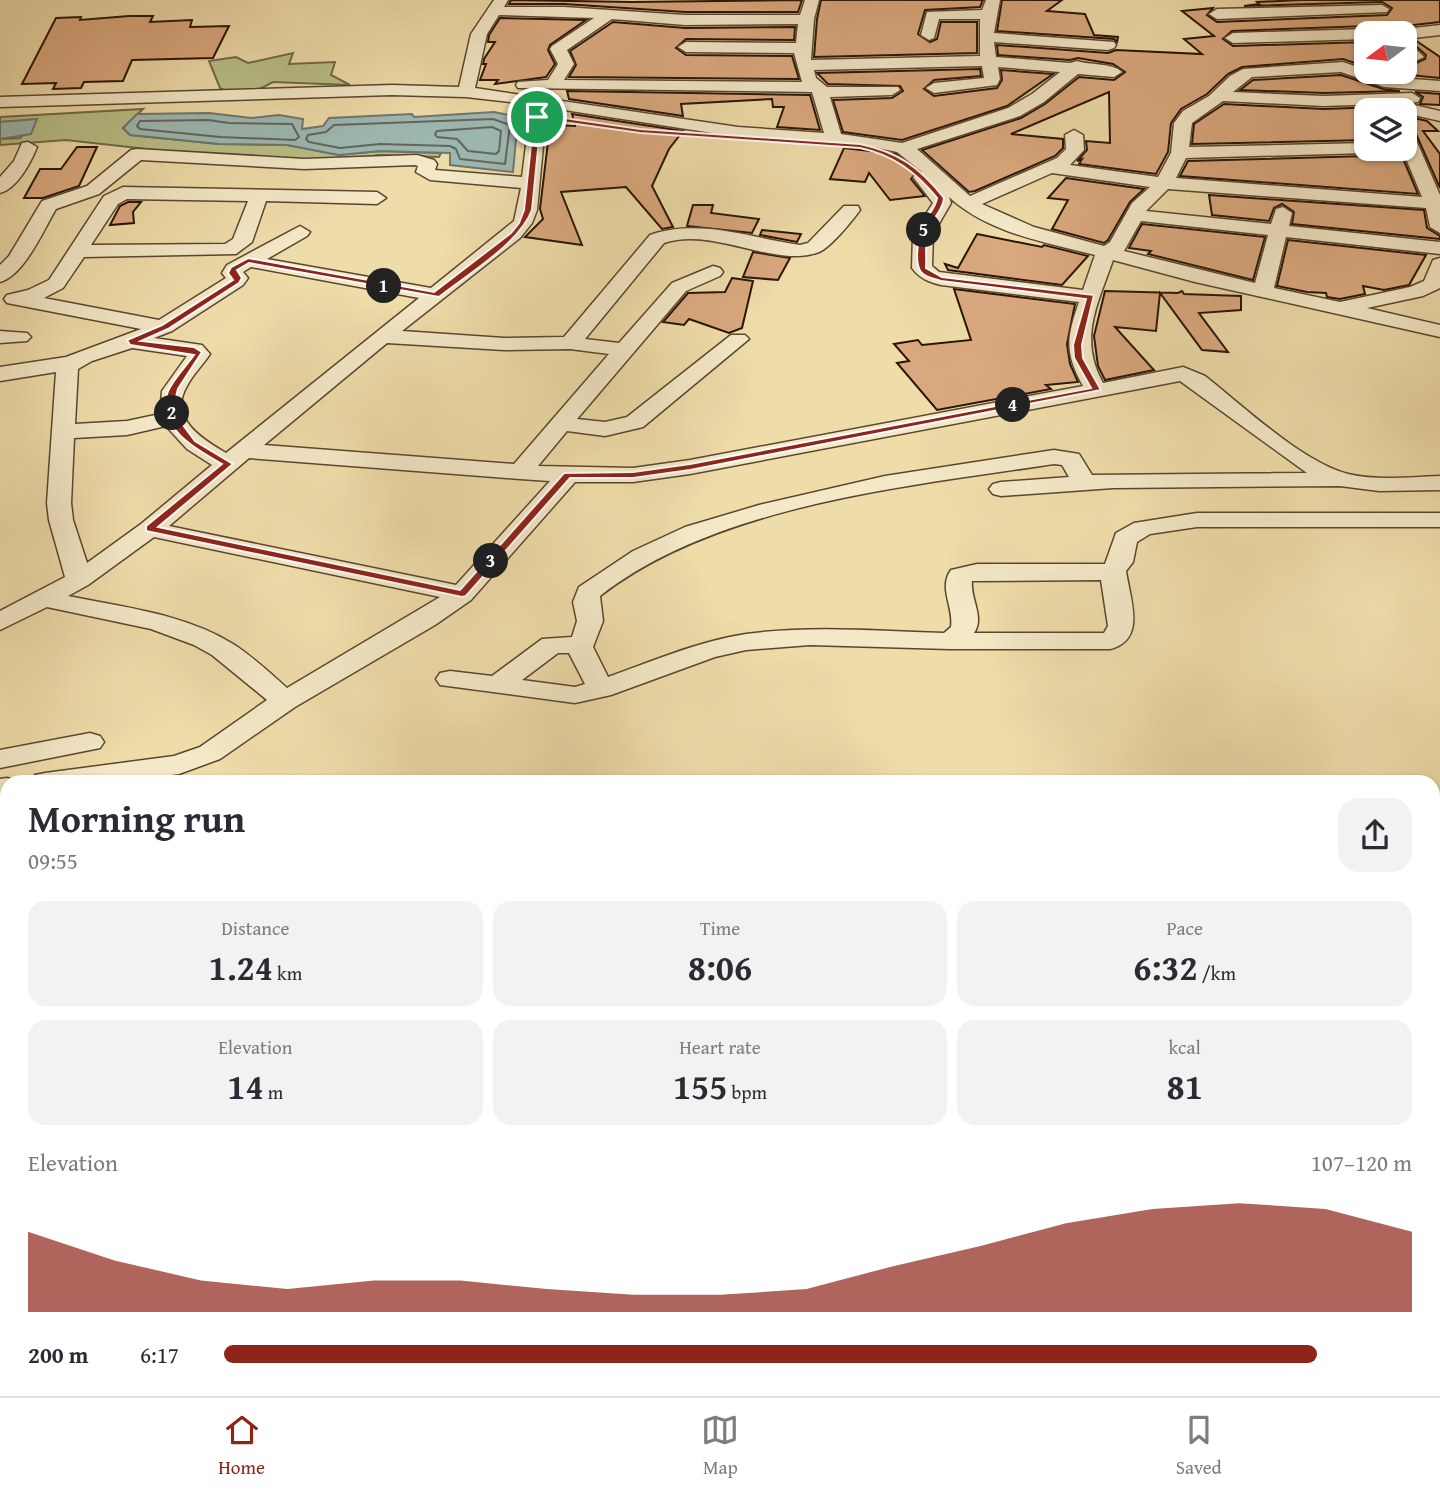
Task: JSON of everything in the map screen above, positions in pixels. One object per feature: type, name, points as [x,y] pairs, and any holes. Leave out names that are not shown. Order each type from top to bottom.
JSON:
[{"type":"street","points":[[812,0],[806,19],[804,65],[809,80],[820,90],[834,139]]},
{"type":"street","points":[[593,4],[609,14],[685,20],[806,19]]},
{"type":"street","points":[[1217,14],[1380,4]]},
{"type":"street","points":[[468,86],[480,34],[498,5],[716,6],[719,21]]},
{"type":"street","points":[[923,61],[925,39],[932,15],[990,7],[988,37],[993,77],[991,82],[934,88]]},
{"type":"street","points":[[553,85],[566,64],[558,49],[609,14]]},
{"type":"street","points":[[684,66],[676,37],[685,20]]},
{"type":"street","points":[[1418,33],[1440,30]]},
{"type":"street","points":[[1233,38],[1354,34]]},
{"type":"street","points":[[988,37],[1108,46]]},
{"type":"street","points":[[0,102],[553,85],[803,48]]},
{"type":"street","points":[[804,65],[989,61],[1077,66],[1114,72]]},
{"type":"street","points":[[1096,390],[1079,358],[1077,345],[1105,253],[1124,239],[1134,215],[1164,183],[1180,153],[1183,123],[1219,96],[1236,79],[1249,72],[1354,65]]},
{"type":"street","points":[[684,66],[820,90],[892,90]]},
{"type":"street","points":[[536,108],[726,131],[873,142],[903,148],[1014,112],[1038,98],[1077,66]]},
{"type":"street","points":[[1327,66],[1354,69],[1387,93],[1440,116]]},
{"type":"street","points":[[468,86],[536,108],[640,131],[860,146],[888,152],[926,180],[941,198],[939,208],[929,220],[923,234],[922,268],[926,273],[941,279],[1091,297]]},
{"type":"street","points":[[1219,96],[1324,101],[1440,86]]},
{"type":"street","points":[[1387,93],[1440,98]]},
{"type":"street","points":[[0,622],[79,580],[150,528],[383,336],[513,234],[523,223],[528,210],[536,108]]},
{"type":"street","points":[[1417,138],[1440,132]]},
{"type":"street","points":[[968,204],[1052,168],[1075,150],[1074,135]]},
{"type":"street","points":[[0,188],[22,162],[28,147]]},
{"type":"street","points":[[903,148],[968,204],[989,216],[1027,231],[1105,253],[1440,331]]},
{"type":"street","points":[[1180,153],[1354,148]]},
{"type":"street","points":[[0,276],[17,259],[49,205],[93,190],[137,153],[304,164],[417,160],[428,164],[425,172],[430,175],[530,183]]},
{"type":"street","points":[[1417,159],[1434,189],[1440,227]]},
{"type":"street","points":[[1052,168],[1164,183],[1286,192],[1434,189]]},
{"type":"street","points":[[1263,291],[1286,192]]},
{"type":"street","points":[[7,299],[35,294],[56,284],[111,200],[123,193],[377,198]]},
{"type":"street","points":[[79,251],[229,250],[242,242],[259,195]]},
{"type":"street","points":[[570,343],[657,239],[664,235],[678,232],[696,234],[801,251],[815,247],[851,210]]},
{"type":"street","points":[[1134,215],[1440,248]]},
{"type":"street","points":[[0,374],[70,363],[165,327],[236,281],[237,278],[232,273],[234,269],[300,232]]},
{"type":"street","points":[[248,261],[436,295]]},
{"type":"street","points":[[1339,309],[1416,292],[1433,284],[1440,264]]},
{"type":"street","points":[[520,472],[679,287],[713,272]]},
{"type":"street","points":[[7,299],[76,309],[165,327]]},
{"type":"street","points":[[383,336],[504,344],[570,343],[624,350]]},
{"type":"street","points":[[561,424],[605,429],[635,422],[737,339]]},
{"type":"street","points":[[130,342],[194,350],[199,354],[173,389],[170,401],[173,418],[180,431],[192,443],[237,457],[568,475],[633,475],[690,467],[1184,374],[1298,457],[1340,480]]},
{"type":"street","points":[[70,363],[66,368],[61,520],[79,580]]},
{"type":"street","points":[[63,432],[127,428],[173,418]]},
{"type":"street","points":[[496,686],[552,645],[578,645],[584,641],[590,621],[586,602],[588,593],[597,584],[642,556],[716,524],[885,483],[1054,457],[1071,459],[1084,483]]},
{"type":"street","points":[[100,775],[179,765],[210,753],[285,701],[426,619],[462,594],[568,475]]},
{"type":"street","points":[[1001,489],[1084,483],[1340,480],[1364,484],[1440,484]]},
{"type":"street","points":[[950,641],[963,634],[967,625],[956,585],[960,575],[977,572],[1113,571],[1120,562],[1125,538],[1143,528],[1169,522],[1197,520],[1440,520]]},
{"type":"street","points":[[150,528],[462,594]]},
{"type":"street","points":[[450,679],[563,695],[601,689],[708,650],[746,642],[810,637],[950,641],[1110,641],[1118,636],[1121,626],[1113,571]]},
{"type":"street","points":[[45,599],[169,627],[196,637],[221,648],[285,701]]},
{"type":"street","points":[[578,645],[601,689]]},
{"type":"street","points":[[0,759],[90,742]]},
{"type":"green space","points":[[293,53],[289,64],[335,62],[331,75],[350,85],[273,82],[250,94],[228,92],[220,88],[209,61],[236,57],[248,63]]},
{"type":"green space","points":[[143,109],[123,128],[130,135],[219,144],[287,145],[339,155],[380,151],[441,153],[439,157],[379,155],[334,162],[219,157],[66,140],[0,145],[0,139],[20,138],[36,120],[0,122],[0,117]]},
{"type":"water","points":[[494,112],[518,117],[513,172],[450,165],[450,153],[380,151],[339,155],[287,145],[219,144],[130,135],[123,128],[137,114],[209,113],[251,118],[279,115],[303,119],[302,129],[323,126],[329,118]]},
{"type":"water","points":[[37,119],[31,134],[0,139],[0,122]]},
{"type":"building","points":[[511,0],[802,0],[798,12],[685,12],[564,4],[509,4]]},
{"type":"building","points":[[821,0],[983,0],[980,7],[925,10],[918,34],[930,42],[937,39],[941,22],[977,22],[977,53],[814,57]]},
{"type":"building","points":[[1002,0],[1062,0],[1047,11],[1085,14],[1094,35],[1118,37],[1117,42],[1114,39],[997,31]]},
{"type":"building","points":[[1440,0],[1440,22],[1418,25],[1418,21],[1354,21],[1354,26],[1232,31],[1223,39],[1233,46],[1354,42],[1354,63],[1343,59],[1242,67],[1228,74],[1207,94],[1181,109],[1171,123],[1168,152],[1156,174],[1079,164],[1082,159],[1077,161],[1087,150],[1086,141],[1110,143],[1109,92],[1011,134],[1063,139],[1063,148],[1055,156],[975,191],[969,192],[922,150],[1021,118],[1045,104],[1079,77],[1114,80],[1125,72],[1113,64],[1078,58],[1070,60],[998,55],[997,45],[1108,53],[1116,50],[1202,54],[1184,39],[1214,36],[1182,11],[1213,8],[1207,15],[1217,22],[1387,15],[1392,8],[1382,2],[1244,6],[1259,4],[1257,2]]},
{"type":"building","points":[[153,16],[150,22],[192,20],[190,27],[229,26],[213,58],[132,60],[123,81],[84,82],[81,88],[53,89],[56,83],[22,84],[56,18],[81,17],[80,20]]},
{"type":"building","points":[[500,18],[586,20],[550,45],[548,50],[555,64],[546,77],[495,84],[498,80],[480,80],[486,64],[483,64],[484,59],[495,42],[488,42],[489,35]]},
{"type":"building","points":[[613,22],[685,28],[795,27],[794,40],[686,39],[676,48],[686,55],[792,56],[799,79],[569,77],[576,65],[570,51]]},
{"type":"building","points":[[1418,42],[1440,57],[1440,78],[1418,76],[1418,62],[1425,59],[1426,55],[1418,48]]},
{"type":"building","points":[[980,69],[981,76],[934,80],[924,89],[934,96],[997,88],[1002,80],[1001,70],[1053,74],[1007,106],[902,140],[843,132],[833,100],[892,98],[903,91],[900,86],[828,84],[817,73]]},
{"type":"building","points":[[1341,75],[1354,79],[1354,84],[1368,84],[1400,91],[1324,93],[1240,90],[1253,80]]},
{"type":"building","points":[[567,91],[810,95],[820,130],[777,127],[784,107],[773,107],[772,99],[681,104],[683,116],[569,99]]},
{"type":"building","points":[[1415,92],[1440,94],[1440,105],[1420,104],[1423,97]]},
{"type":"building","points":[[1224,104],[1354,108],[1354,140],[1192,144],[1194,124]]},
{"type":"building","points":[[572,114],[683,131],[669,149],[652,186],[673,227],[662,229],[626,187],[561,192],[582,245],[525,237],[543,219],[540,209],[550,125],[575,126]]},
{"type":"building","points":[[1417,119],[1427,121],[1438,131],[1423,131],[1440,154],[1440,188],[1417,136]]},
{"type":"building","points":[[77,147],[97,147],[79,186],[43,198],[24,198],[40,169],[61,169]]},
{"type":"building","points":[[844,148],[896,154],[917,172],[911,179],[925,196],[890,200],[869,173],[865,182],[830,179]]},
{"type":"building","points":[[1354,156],[1354,161],[1404,161],[1418,194],[1180,176],[1188,161]]},
{"type":"building","points":[[1066,178],[1144,189],[1130,202],[1104,243],[1052,229],[1068,200],[1048,198]]},
{"type":"building","points":[[1209,195],[1424,210],[1427,228],[1440,236],[1440,239],[1292,224],[1294,212],[1282,204],[1274,208],[1269,221],[1212,215]]},
{"type":"building","points":[[128,202],[141,202],[133,212],[134,223],[110,225],[120,206]]},
{"type":"building","points":[[693,205],[713,205],[711,213],[759,219],[752,233],[687,226]]},
{"type":"building","points":[[1142,224],[1265,237],[1253,280],[1148,254],[1151,251],[1129,248]]},
{"type":"building","points":[[762,230],[801,234],[797,242],[760,235]]},
{"type":"building","points":[[977,234],[1042,247],[1044,245],[1088,256],[1062,285],[948,270],[945,264],[958,268]]},
{"type":"building","points":[[1288,240],[1426,255],[1409,285],[1384,290],[1363,286],[1365,294],[1340,299],[1327,297],[1326,293],[1277,286]]},
{"type":"building","points":[[753,252],[790,258],[778,280],[743,277]]},
{"type":"building","points":[[732,278],[753,281],[742,328],[729,333],[689,319],[684,325],[663,322],[688,293],[725,292]]},
{"type":"building","points":[[954,289],[1075,304],[1067,344],[1070,364],[1078,382],[1046,385],[1051,389],[937,410],[897,363],[909,361],[894,344],[918,340],[922,345],[971,340]]},
{"type":"building","points":[[1105,291],[1182,291],[1184,294],[1241,296],[1241,310],[1199,313],[1228,352],[1202,350],[1160,293],[1156,331],[1115,327],[1154,370],[1105,380],[1098,366],[1094,336]]},
{"type":"route","points":[[537,117],[640,131],[860,146],[888,152],[926,180],[941,198],[942,203],[929,220],[923,234],[922,268],[926,273],[941,279],[1091,297],[1077,345],[1079,358],[1096,390],[690,467],[633,475],[568,475],[462,594],[150,528],[228,464],[192,443],[180,431],[173,418],[170,401],[173,389],[199,354],[194,350],[130,342],[165,327],[236,281],[237,278],[232,273],[234,269],[248,261],[436,295],[523,223],[528,210],[537,117]]}]
